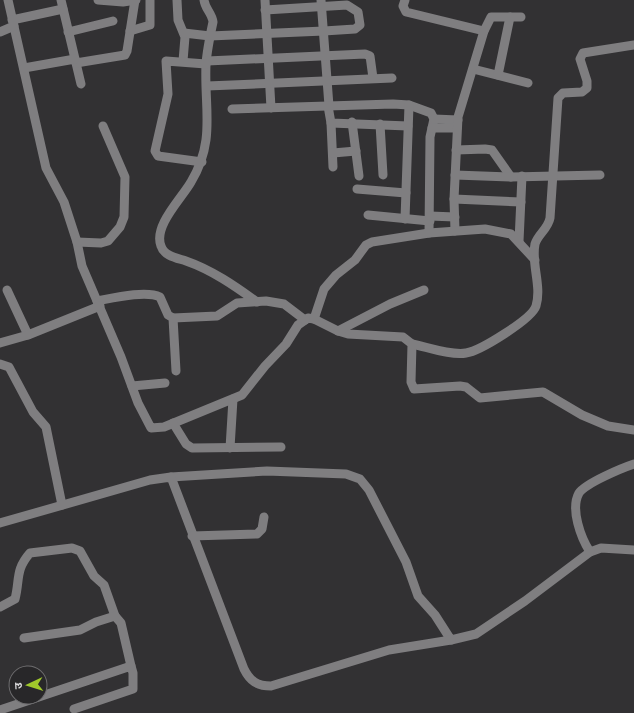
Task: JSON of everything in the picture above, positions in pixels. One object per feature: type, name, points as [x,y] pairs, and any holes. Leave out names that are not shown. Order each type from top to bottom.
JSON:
[{"type":"street","points":[[24,68],[125,55],[135,0],[98,0]]},
{"type":"street","points":[[130,30],[150,25],[150,0]]},
{"type":"street","points":[[177,0],[178,20],[184,33],[185,41],[182,62]]},
{"type":"street","points":[[204,0],[206,9],[213,19],[207,62],[208,128],[206,147],[202,162],[191,184],[163,225],[160,237],[160,246],[164,253],[171,257],[194,264],[218,276],[257,302]]},
{"type":"street","points":[[264,0],[271,108]]},
{"type":"street","points":[[405,0],[403,6],[406,12],[484,31]]},
{"type":"street","points":[[5,1],[13,23],[46,168],[64,202],[77,242],[82,266],[151,428],[164,427],[233,399],[246,391],[265,366],[286,344],[298,325],[309,319],[324,289],[336,275],[355,260],[366,245],[377,240],[429,233],[485,229],[506,232],[515,236],[535,260]]},
{"type":"street","points":[[184,33],[210,36],[324,31],[356,29],[359,27],[360,22],[358,12],[353,7],[342,4],[322,3],[265,10]]},
{"type":"street","points":[[322,3],[333,166]]},
{"type":"street","points":[[0,32],[13,23],[62,4],[81,84]]},
{"type":"street","points":[[455,231],[454,199],[458,122],[484,31],[490,17],[521,17]]},
{"type":"street","points":[[498,76],[510,17]]},
{"type":"street","points":[[68,32],[113,21]]},
{"type":"street","points":[[172,318],[217,316],[237,303],[279,302],[309,319],[338,331],[374,336],[403,337],[412,344],[467,353],[521,324],[529,316],[536,305],[535,260],[537,240],[550,222],[558,98],[567,92],[585,91],[588,86],[580,59],[583,53],[634,45]]},
{"type":"street","points":[[202,162],[158,156],[155,151],[168,94],[166,61],[207,62],[268,57],[368,54],[371,60],[373,78]]},
{"type":"street","points":[[474,69],[528,83]]},
{"type":"street","points":[[207,86],[392,78]]},
{"type":"street","points":[[232,109],[393,104],[409,105],[431,113],[433,123],[429,233]]},
{"type":"street","points":[[405,219],[409,105]]},
{"type":"street","points":[[331,123],[352,122],[408,126]]},
{"type":"street","points":[[352,122],[359,176]]},
{"type":"street","points":[[433,123],[458,122]]},
{"type":"street","points":[[380,124],[383,175]]},
{"type":"street","points":[[77,242],[101,243],[108,241],[120,228],[124,217],[125,177],[103,126]]},
{"type":"street","points":[[456,150],[492,150],[511,176]]},
{"type":"street","points":[[333,153],[356,151]]},
{"type":"street","points":[[455,175],[600,175]]},
{"type":"street","points":[[519,241],[522,176]]},
{"type":"street","points":[[358,189],[406,193]]},
{"type":"street","points":[[454,199],[521,202]]},
{"type":"street","points":[[368,215],[405,219],[455,217]]},
{"type":"street","points":[[7,290],[28,335]]},
{"type":"street","points":[[338,331],[390,304],[424,290]]},
{"type":"street","points":[[0,343],[28,335],[98,304],[126,296],[158,296],[162,299],[168,314],[172,318],[176,371]]},
{"type":"street","points":[[412,344],[411,382],[414,389],[460,386],[466,387],[480,398],[543,392],[582,415],[608,426],[634,430]]},
{"type":"street","points":[[0,364],[9,367],[33,412],[46,427],[62,505]]},
{"type":"street","points":[[132,386],[165,383]]},
{"type":"street","points":[[230,448],[233,399]]},
{"type":"street","points":[[173,423],[189,447],[196,449],[281,447]]},
{"type":"street","points":[[590,552],[583,541],[578,524],[578,496],[583,488],[634,464]]},
{"type":"street","points":[[0,523],[150,480],[171,477],[268,471],[346,474],[360,479],[369,490],[406,562],[418,596],[435,615],[451,640]]},
{"type":"street","points":[[171,477],[192,536],[244,669],[252,681],[261,686],[271,686],[389,650],[451,640],[476,634],[525,601],[590,552],[606,548],[634,550]]},
{"type":"street","points":[[192,536],[257,534],[262,529],[264,517]]},
{"type":"street","points":[[0,607],[16,599],[17,578],[24,560],[30,553],[72,548],[80,551],[94,576],[104,585],[115,616],[121,623],[134,686],[125,693],[74,709]]},
{"type":"street","points":[[24,638],[80,630],[96,622],[115,616]]},
{"type":"street","points":[[0,710],[131,666]]}]
